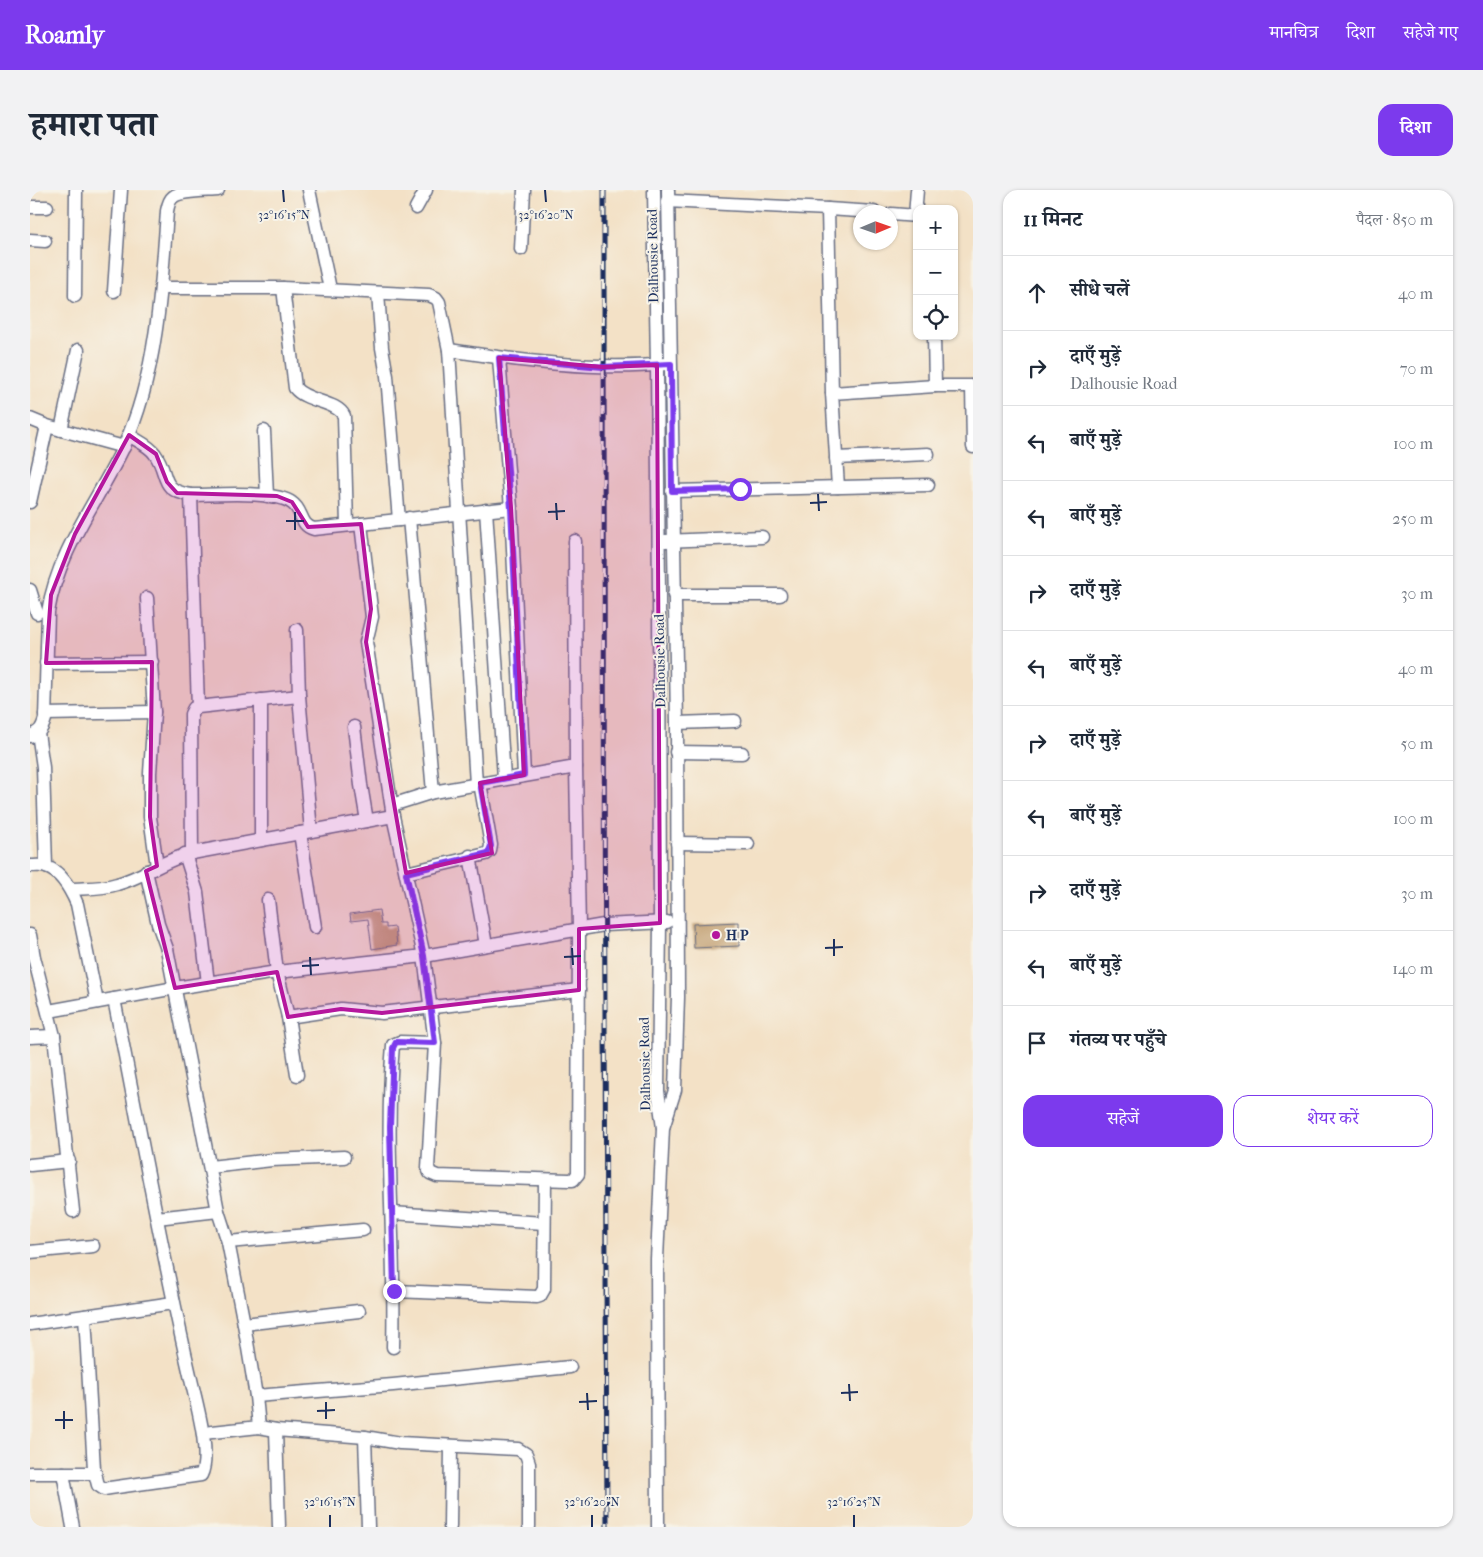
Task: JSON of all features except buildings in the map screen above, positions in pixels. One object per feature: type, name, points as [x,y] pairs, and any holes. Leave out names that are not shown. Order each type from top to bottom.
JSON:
[{"type":"street","points":[[75,296],[76,190]]},
{"type":"street","points":[[114,291],[121,190]]},
{"type":"street","points":[[38,612],[51,595],[75,534],[126,441],[142,395],[148,372],[162,288],[167,211],[170,201],[180,192],[218,190]]},
{"type":"street","points":[[309,190],[330,289]]},
{"type":"street","points":[[416,208],[426,190]]},
{"type":"street","points":[[521,249],[524,190]]},
{"type":"street","name":"Dalhousie Road","points":[[654,190],[658,365],[660,922],[658,1091],[663,1128],[657,1259],[658,1527]]},
{"type":"street","points":[[916,205],[917,190]]},
{"type":"street","points":[[667,196],[853,211]]},
{"type":"street","name":"Dalhousie Road","points":[[663,1128],[675,1090],[678,997],[677,723],[672,540],[671,364],[667,196]]},
{"type":"street","points":[[30,206],[47,207]]},
{"type":"street","points":[[828,209],[832,393],[838,487]]},
{"type":"street","points":[[898,215],[913,216]]},
{"type":"street","points":[[30,240],[45,241]]},
{"type":"street","points":[[162,288],[330,289],[429,296],[436,298],[441,308],[449,350],[478,784],[491,846],[490,851],[486,854],[470,856],[406,873]]},
{"type":"street","points":[[283,288],[295,388],[305,396],[339,409],[344,416],[347,525]]},
{"type":"street","points":[[378,293],[382,348],[404,519],[433,792]]},
{"type":"street","points":[[934,340],[935,386]]},
{"type":"street","points":[[62,430],[78,350]]},
{"type":"street","points":[[449,350],[499,358],[603,367],[671,364]]},
{"type":"street","points":[[499,358],[511,508],[524,775]]},
{"type":"street","points":[[832,393],[935,386],[972,386],[973,446]]},
{"type":"street","points":[[30,419],[62,430],[126,441],[151,449],[156,454],[171,489],[177,493],[191,495],[277,496],[292,502],[297,508],[302,522],[308,527],[322,528],[511,508]]},
{"type":"street","points":[[30,502],[47,426]]},
{"type":"street","points":[[264,431],[267,496]]},
{"type":"street","points":[[836,458],[928,454]]},
{"type":"street","points":[[672,491],[928,485]]},
{"type":"street","points":[[191,495],[198,707]]},
{"type":"street","points":[[486,510],[504,778]]},
{"type":"street","points":[[361,524],[372,617],[366,642],[393,810],[424,956],[429,1008],[435,1043],[428,1168],[430,1173],[437,1176],[573,1180],[578,1174],[579,928],[574,541]]},
{"type":"street","points":[[658,541],[762,537]]},
{"type":"street","points":[[30,590],[38,612],[46,663],[45,714],[42,728],[34,734],[43,767],[46,867]]},
{"type":"street","points":[[674,595],[780,595]]},
{"type":"street","points":[[147,598],[154,712],[150,773],[151,869],[158,924],[167,948],[218,1211],[228,1242],[244,1324],[259,1427]]},
{"type":"street","points":[[296,630],[306,832],[315,927]]},
{"type":"street","points":[[46,663],[152,662]]},
{"type":"street","points":[[208,983],[197,892],[189,853],[191,714],[194,708],[198,707],[299,696]]},
{"type":"street","points":[[261,700],[261,840]]},
{"type":"street","points":[[45,714],[154,712]]},
{"type":"street","points":[[677,723],[735,721]]},
{"type":"street","points":[[354,727],[367,821]]},
{"type":"street","points":[[676,752],[742,754]]},
{"type":"street","points":[[71,889],[117,885],[189,853],[367,821],[433,792],[504,778],[576,767]]},
{"type":"street","points":[[677,843],[748,844]]},
{"type":"street","points":[[470,856],[486,945]]},
{"type":"street","points":[[30,866],[46,867],[65,881],[71,889],[77,904],[97,1002]]},
{"type":"street","points":[[268,900],[277,972],[288,1017],[297,1075]]},
{"type":"street","points":[[49,1011],[277,972],[424,956],[579,928],[677,922]]},
{"type":"street","points":[[30,936],[32,958],[49,1011],[54,1036],[73,1211]]},
{"type":"street","points":[[288,1017],[341,1009],[382,1013],[579,990]]},
{"type":"street","points":[[85,1316],[95,1473],[98,1485],[104,1489],[198,1477],[204,1470],[203,1433],[173,1303],[114,999]]},
{"type":"street","points":[[30,1038],[54,1036]]},
{"type":"street","points":[[393,1347],[394,1291],[390,1127],[393,1045],[400,1042],[435,1043]]},
{"type":"street","points":[[210,1167],[272,1160],[344,1157]]},
{"type":"street","points":[[30,1165],[69,1161]]},
{"type":"street","points":[[394,1291],[540,1296],[544,1289],[545,1180]]},
{"type":"street","points":[[157,1218],[218,1211]]},
{"type":"street","points":[[392,1213],[544,1223]]},
{"type":"street","points":[[228,1242],[363,1230]]},
{"type":"street","points":[[30,1252],[93,1246]]},
{"type":"street","points":[[30,1324],[173,1303]]},
{"type":"street","points":[[244,1324],[359,1311]]},
{"type":"street","points":[[256,1396],[393,1385],[570,1367]]},
{"type":"street","points":[[203,1433],[259,1427],[365,1437],[400,1443],[518,1449],[526,1454],[529,1463],[529,1527]]},
{"type":"street","points":[[276,1430],[279,1527]]},
{"type":"street","points":[[365,1437],[368,1527]]},
{"type":"street","points":[[450,1527],[451,1446]]},
{"type":"street","points":[[30,1473],[95,1473]]},
{"type":"street","points":[[63,1473],[73,1527]]},
{"type":"highlighted area","points":[[499,358],[603,367],[657,365],[660,923],[579,929],[579,990],[382,1013],[341,1009],[288,1017],[277,972],[175,988],[146,871],[157,866],[150,817],[152,662],[46,663],[51,595],[75,534],[129,435],[156,454],[167,482],[177,493],[277,496],[292,502],[308,527],[361,524],[371,609],[366,642],[406,873],[492,853],[480,783],[524,775],[511,508]]},
{"type":"railway","points":[[604,190],[603,524],[607,1527]]},
{"type":"place","name":"H P","points":[[716,935]]},
{"type":"route","points":[[394,1291],[390,1127],[393,1045],[396,1042],[435,1043],[429,1008],[424,956],[406,873],[488,853],[491,846],[480,783],[524,775],[511,508],[499,358],[603,367],[671,364],[672,491],[740,489]]}]
